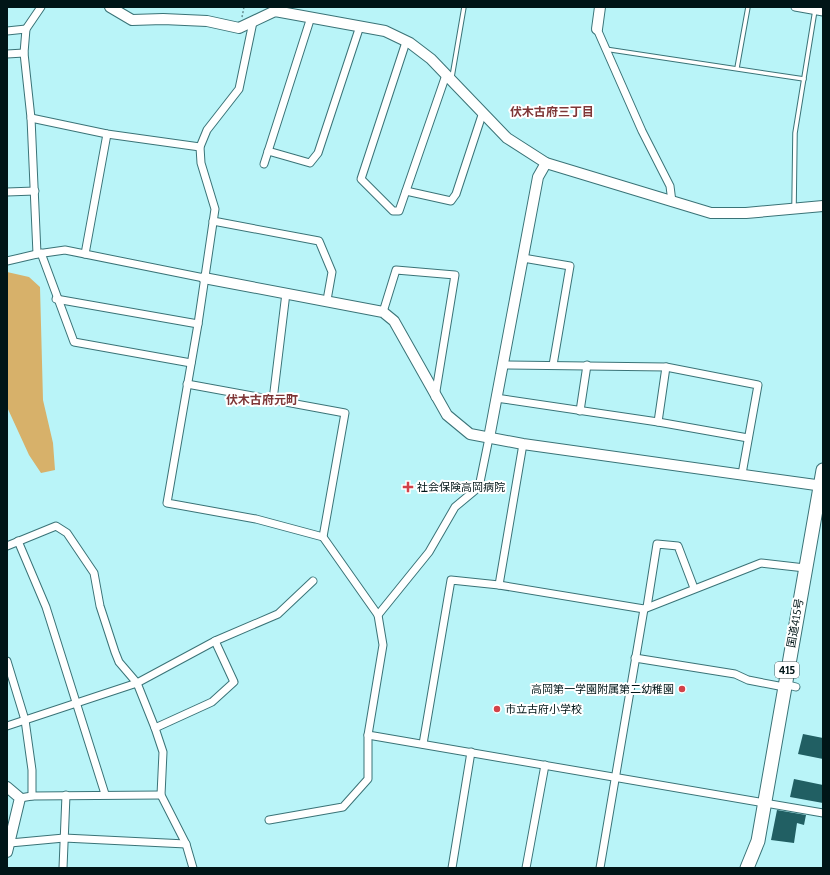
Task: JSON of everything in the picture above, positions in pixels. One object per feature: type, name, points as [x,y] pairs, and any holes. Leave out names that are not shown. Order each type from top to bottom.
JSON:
[{"type":"highway","name":"国道415号","points":[[747,868],[758,841],[763,803],[805,568],[822,485],[823,470]]},
{"type":"street","points":[[41,7],[26,29],[24,53],[31,118],[39,253],[56,299],[74,342],[190,363]]},
{"type":"street","points":[[110,7],[132,20],[163,19],[207,21],[239,28],[275,11],[288,10],[312,17],[386,31],[406,42],[431,59],[508,138],[546,164],[711,213],[746,213],[823,206]]},
{"type":"street","points":[[600,7],[597,29],[604,49],[642,131],[670,186],[672,202]]},
{"type":"street","points":[[795,7],[823,12]]},
{"type":"street","points":[[264,164],[312,17]]},
{"type":"street","points":[[253,22],[239,89],[207,130],[200,147],[201,163],[215,209],[198,324],[167,502],[256,519],[323,537],[378,615],[383,645],[368,734],[368,779],[343,807],[269,820]]},
{"type":"street","points":[[268,151],[310,163],[318,153],[360,26]]},
{"type":"street","points":[[7,31],[26,29]]},
{"type":"street","points":[[406,42],[361,179],[393,211],[399,211],[448,77]]},
{"type":"street","points":[[7,54],[24,53]]},
{"type":"street","points":[[406,191],[451,201],[456,194],[483,112]]},
{"type":"street","points":[[31,118],[107,134],[200,147]]},
{"type":"street","points":[[85,254],[107,134]]},
{"type":"street","points":[[378,615],[429,552],[455,507],[479,486],[538,177],[546,164]]},
{"type":"street","points":[[7,192],[35,191]]},
{"type":"street","points":[[213,221],[319,241],[332,272],[327,300]]},
{"type":"street","points":[[7,261],[39,253],[65,250],[383,312],[394,321],[435,397],[447,415],[470,434],[523,444],[822,485]]},
{"type":"street","points":[[523,258],[570,266],[553,365]]},
{"type":"street","points":[[383,312],[396,270],[455,275],[435,397]]},
{"type":"street","points":[[273,400],[286,293]]},
{"type":"street","points":[[56,299],[198,324]]},
{"type":"street","points":[[503,365],[666,366],[758,385],[742,474]]},
{"type":"street","points":[[580,411],[587,365]]},
{"type":"street","points":[[658,422],[666,366]]},
{"type":"street","points":[[187,384],[345,413],[323,537]]},
{"type":"street","points":[[496,398],[658,422],[748,438]]},
{"type":"street","points":[[499,585],[523,444]]},
{"type":"street","points":[[7,546],[56,526],[67,533],[94,573],[100,606],[115,652],[119,662],[137,683],[155,728],[163,752],[161,795],[186,844],[193,868]]},
{"type":"street","points":[[18,541],[46,607],[104,794]]},
{"type":"street","points":[[600,868],[635,658],[657,544],[678,546],[694,588]]},
{"type":"street","points":[[422,744],[451,580],[499,585],[645,608],[761,563],[805,568]]},
{"type":"street","points":[[7,726],[137,683],[215,641],[278,614],[313,581]]},
{"type":"street","points":[[155,728],[212,702],[234,682],[215,641]]},
{"type":"street","points":[[635,658],[735,674],[748,680],[784,685]]},
{"type":"street","points":[[7,661],[9,674],[25,720],[32,770],[32,796]]},
{"type":"street","points":[[368,734],[823,813]]},
{"type":"street","points":[[452,868],[471,752]]},
{"type":"street","points":[[526,868],[545,765]]},
{"type":"street","points":[[7,787],[20,798],[32,796],[104,794],[161,795]]},
{"type":"street","points":[[63,868],[66,795]]},
{"type":"street","points":[[20,798],[8,848],[64,838],[186,844]]},
{"type":"lane","points":[[448,77],[464,7]]},
{"type":"lane","points":[[737,68],[748,7]]},
{"type":"lane","points":[[794,208],[795,133],[815,10]]},
{"type":"lane","points":[[604,49],[737,68],[804,80]]},
{"type":"shaded area","points":[[7,272],[29,277],[40,287],[43,400],[53,443],[55,470],[41,473],[29,455],[7,407]]},
{"type":"building","points":[[803,734],[823,738],[823,759],[798,754]]},
{"type":"building","points":[[794,779],[823,785],[823,803],[790,797]]},
{"type":"building","points":[[777,810],[806,815],[804,825],[797,823],[794,843],[771,840]]},
{"type":"place","name":"社会保険高岡病院","points":[[408,487]]},
{"type":"place","name":"高岡第一学園附属第二幼稚園","points":[[682,689]]},
{"type":"place","name":"市立古府小学校","points":[[497,709]]},
{"type":"district","name":"伏木古府三丁目","points":[[552,112]]},
{"type":"district","name":"伏木古府元町","points":[[262,400]]}]
